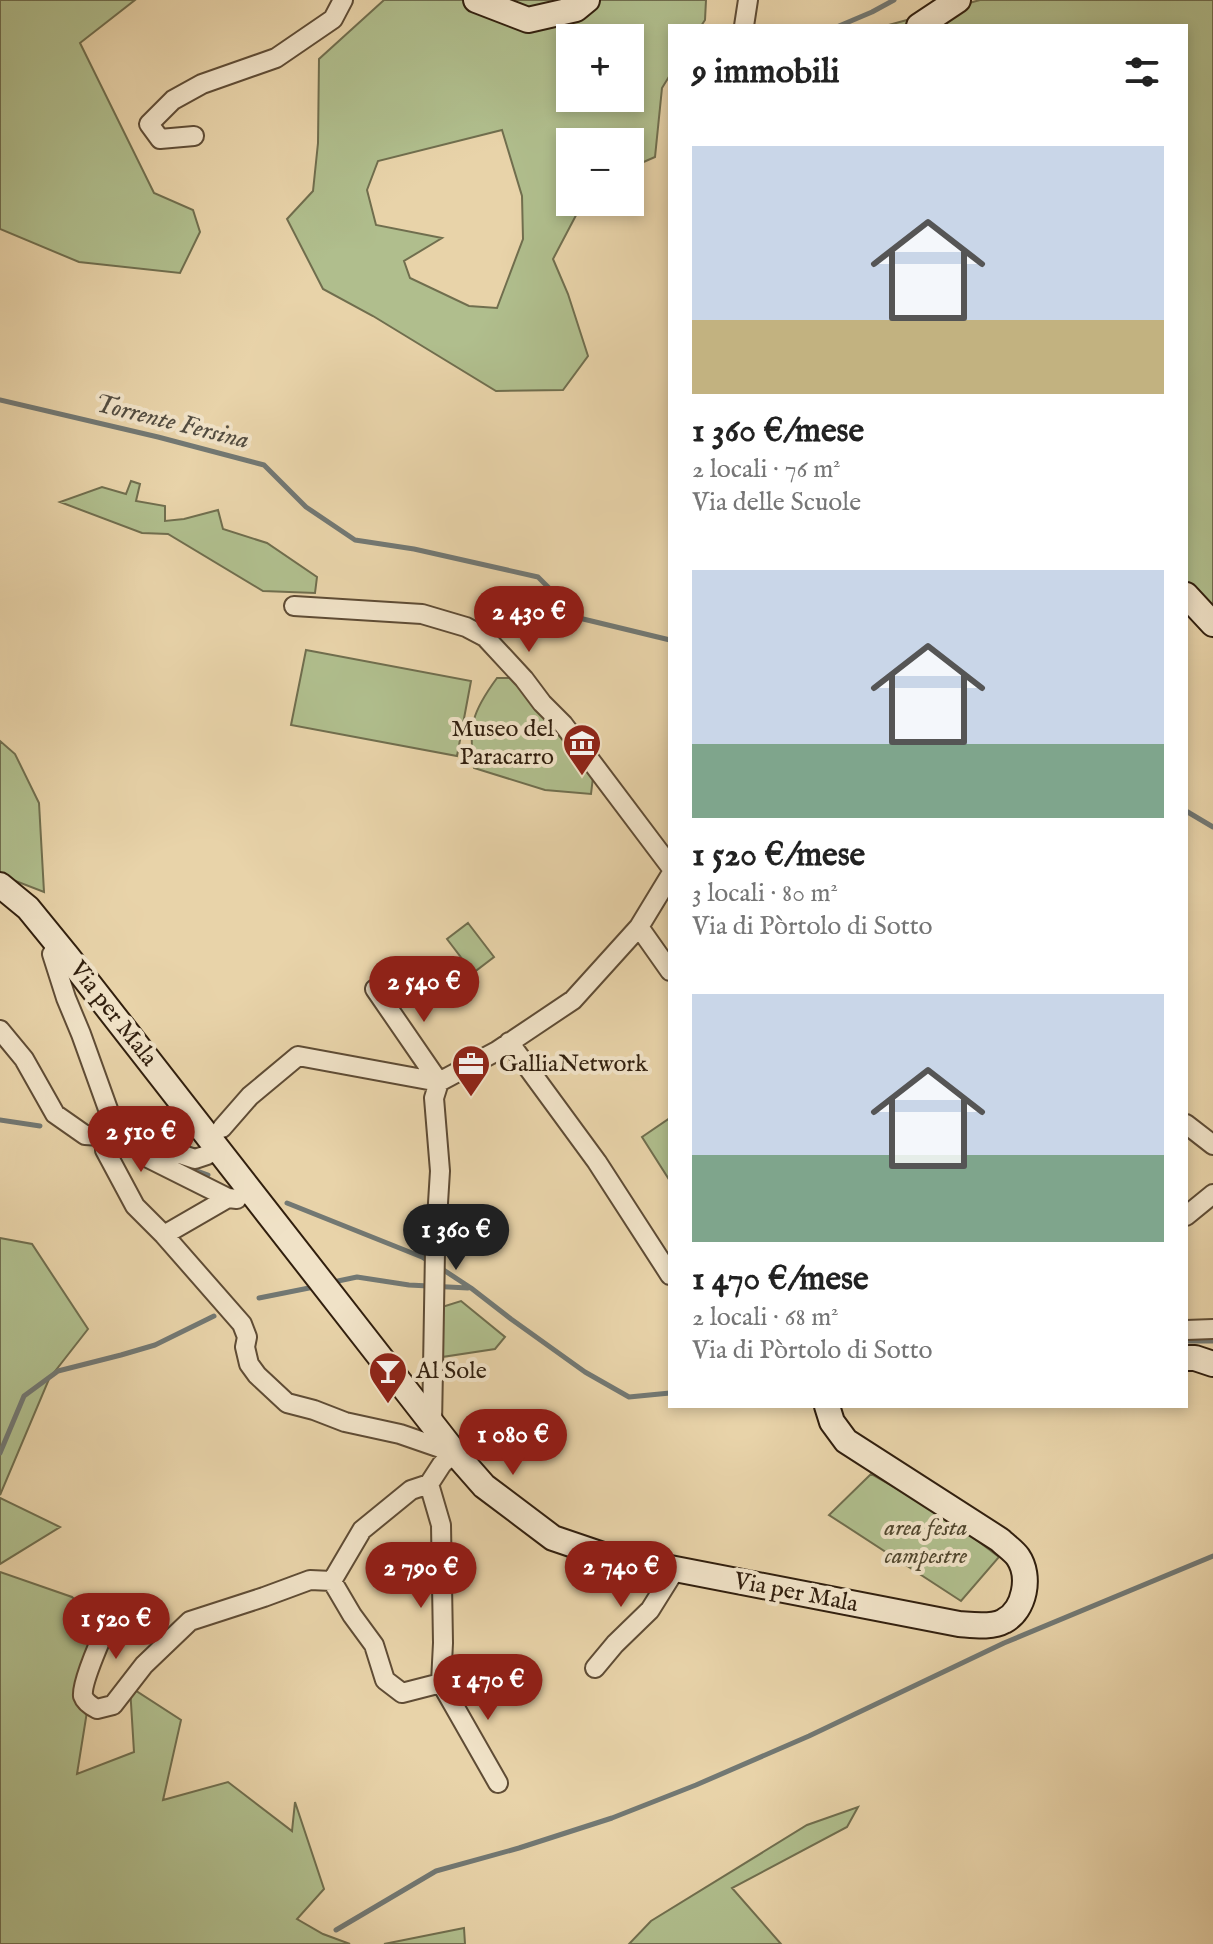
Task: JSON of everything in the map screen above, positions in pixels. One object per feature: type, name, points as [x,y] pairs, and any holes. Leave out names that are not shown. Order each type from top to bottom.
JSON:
[{"type":"main road","points":[[476,0],[528,20],[576,9],[587,0]]},
{"type":"main road","points":[[922,24],[958,0]]},
{"type":"main road","points":[[1188,597],[1213,624]]},
{"type":"main road","name":"Via per Mala","points":[[0,885],[28,908],[432,1426],[484,1486],[553,1538],[603,1555],[959,1624],[984,1625],[1004,1621],[1017,1608],[1024,1593],[1025,1574],[1018,1557],[1000,1540],[846,1441],[832,1422],[828,1408]]},
{"type":"main road","points":[[1188,1358],[1213,1364]]},
{"type":"street","points":[[194,136],[160,139],[149,124],[173,100],[202,84],[276,58],[333,19],[343,0]]},
{"type":"street","points":[[744,24],[748,0]]},
{"type":"street","points":[[294,606],[422,614],[466,627],[485,637],[563,724],[668,863]]},
{"type":"street","points":[[222,1128],[250,1096],[298,1056],[439,1082],[497,1051],[573,1000],[639,927],[668,879]]},
{"type":"street","points":[[639,927],[668,968]]},
{"type":"street","points":[[58,946],[52,954],[61,983],[118,1137]]},
{"type":"street","points":[[375,989],[439,1082]]},
{"type":"street","points":[[0,1030],[24,1059],[55,1114],[85,1135],[141,1141],[195,1159],[207,1155]]},
{"type":"street","points":[[509,1042],[597,1162],[668,1272]]},
{"type":"street","points":[[432,1426],[435,1251],[440,1171],[434,1098],[439,1082]]},
{"type":"street","points":[[1188,1126],[1213,1145]]},
{"type":"street","points":[[118,1137],[105,1150],[135,1206],[242,1324],[247,1337],[245,1347],[249,1364],[257,1375],[287,1403],[345,1422],[400,1434],[455,1453]]},
{"type":"street","points":[[141,1141],[146,1157],[228,1198],[260,1202]]},
{"type":"street","points":[[1188,1211],[1213,1194]]},
{"type":"street","points":[[164,1235],[228,1198]]},
{"type":"street","points":[[1188,1330],[1213,1329]]},
{"type":"street","points":[[332,1581],[362,1530],[411,1490],[429,1484],[442,1464],[455,1453]]},
{"type":"street","points":[[429,1484],[441,1525],[441,1683],[498,1783]]},
{"type":"street","points":[[595,1668],[650,1610],[675,1570]]},
{"type":"street","points":[[111,1617],[85,1683],[83,1696],[88,1704],[97,1709],[113,1705],[144,1665],[190,1621],[310,1580],[332,1581]]},
{"type":"street","points":[[332,1581],[374,1645],[385,1680],[402,1693],[441,1683]]},
{"type":"green space","points":[[0,0],[135,0],[80,43],[154,193],[193,210],[200,232],[180,273],[79,262],[0,229]]},
{"type":"green space","points":[[384,0],[706,0],[702,24],[668,24],[668,78],[662,88],[655,157],[644,162],[644,128],[556,128],[556,216],[576,216],[553,259],[588,356],[563,390],[496,391],[323,289],[287,219],[313,191],[318,143],[319,59]],"holes":[[[502,130],[522,196],[523,239],[497,308],[469,306],[410,278],[404,261],[442,238],[376,225],[367,190],[378,161]]]},
{"type":"green space","points":[[980,0],[1213,0],[1213,637],[1188,606],[1188,24],[892,24]]},
{"type":"green space","points":[[131,481],[140,484],[136,501],[165,506],[165,521],[218,510],[223,529],[267,543],[317,577],[315,593],[263,591],[168,534],[142,533],[60,502],[102,487],[126,494]]},
{"type":"green space","points":[[306,650],[471,681],[457,756],[291,725]]},
{"type":"green space","points":[[497,678],[512,678],[593,777],[591,794],[545,790],[474,768],[474,720],[482,700]]},
{"type":"green space","points":[[0,741],[15,754],[39,803],[44,892],[0,875]]},
{"type":"green space","points":[[468,923],[494,957],[473,973],[447,939]]},
{"type":"green space","points":[[668,1119],[668,1178],[642,1137]]},
{"type":"green space","points":[[0,1238],[32,1244],[88,1329],[49,1379],[0,1495]]},
{"type":"green space","points":[[461,1301],[505,1337],[495,1349],[442,1357],[442,1307]]},
{"type":"green space","name":"area festa campestre","points":[[871,1474],[945,1516],[999,1557],[961,1601],[829,1515]]},
{"type":"green space","points":[[0,1498],[60,1527],[0,1564]]},
{"type":"green space","points":[[0,1572],[72,1597],[101,1624],[77,1774],[134,1752],[130,1687],[181,1720],[163,1800],[228,1782],[292,1831],[295,1802],[324,1889],[297,1919],[323,1934],[350,1944],[0,1944]]},
{"type":"green space","points":[[858,1807],[847,1827],[732,1888],[781,1944],[629,1944],[651,1921],[807,1825]]},
{"type":"green space","points":[[464,1928],[465,1944],[384,1944]]},
{"type":"waterway","points":[[844,24],[894,0]]},
{"type":"waterway","name":"Torrente Fersina","points":[[0,400],[264,465],[306,507],[355,540],[414,549],[538,577],[579,618],[668,640]]},
{"type":"waterway","name":"Torrente Fersina","points":[[1188,812],[1213,827]]},
{"type":"waterway","points":[[0,1120],[40,1126]]},
{"type":"waterway","points":[[178,1164],[208,1175]]},
{"type":"waterway","points":[[287,1203],[430,1262]]},
{"type":"waterway","points":[[439,1267],[585,1372],[629,1397],[668,1393]]},
{"type":"waterway","points":[[338,1281],[357,1277],[409,1285],[468,1288]]},
{"type":"waterway","points":[[259,1298],[314,1287]]},
{"type":"waterway","points":[[0,1453],[24,1396],[58,1371],[155,1345],[214,1316]]},
{"type":"waterway","points":[[1188,1341],[1213,1341]]},
{"type":"waterway","points":[[336,1930],[436,1871],[612,1818],[696,1785],[809,1736],[1004,1643],[1213,1556]]},
{"type":"place","name":"Museo del Paracarro","points":[[582,777]]},
{"type":"place","name":"GalliaNetwork","points":[[471,1098]]},
{"type":"place","name":"Al Sole","points":[[388,1405]]}]
